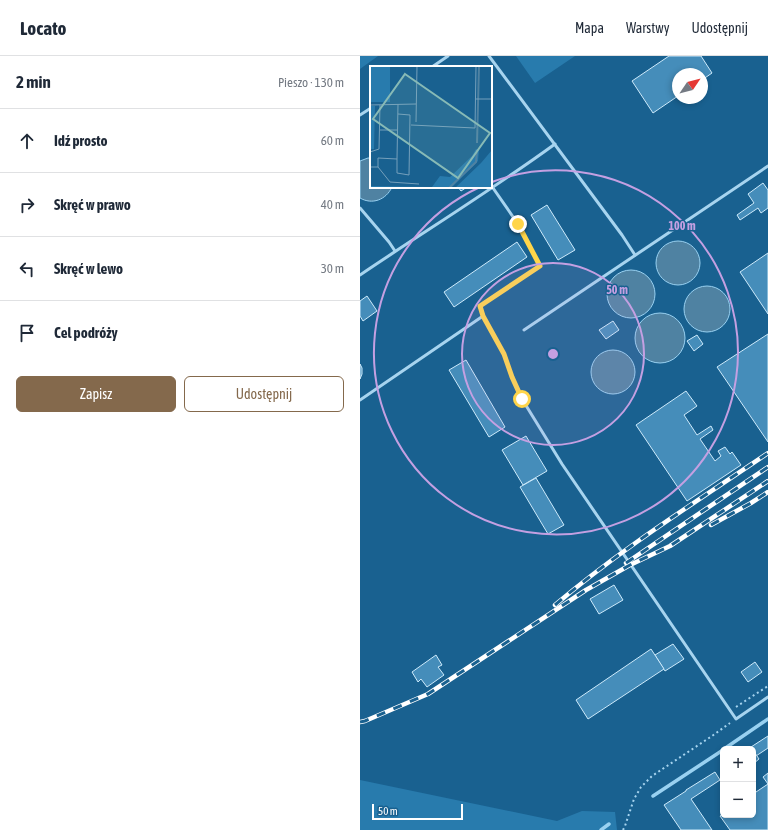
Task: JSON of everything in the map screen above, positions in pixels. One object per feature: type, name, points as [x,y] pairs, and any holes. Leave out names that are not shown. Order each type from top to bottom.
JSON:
[{"type":"lane","points":[[433,66],[448,56]]},
{"type":"lane","points":[[490,56],[622,235],[635,255]]},
{"type":"lane","points":[[360,116],[370,109]]},
{"type":"lane","points":[[360,275],[493,188],[555,144]]},
{"type":"lane","points":[[524,330],[768,166]]},
{"type":"lane","points":[[493,188],[518,224],[540,266],[480,306],[483,316],[504,354],[522,399],[562,464],[736,719],[768,697]]},
{"type":"lane","points":[[360,208],[395,251]]},
{"type":"lane","points":[[360,400],[483,316]]},
{"type":"path","points":[[731,711],[768,686]]},
{"type":"path","points":[[623,830],[634,799],[641,787],[652,776],[736,719]]},
{"type":"shaded area","points":[[360,56],[378,56],[360,69]]},
{"type":"shaded area","points":[[516,56],[575,56],[535,83]]},
{"type":"shaded area","points":[[370,158],[370,188],[391,188],[382,198],[369,201],[360,198],[360,161]]},
{"type":"shaded area","points":[[678,241],[690,245],[696,251],[700,263],[696,275],[690,281],[678,285],[666,281],[660,275],[656,263],[660,251],[666,245]]},
{"type":"shaded area","points":[[626,270],[636,270],[645,274],[651,280],[654,285],[654,303],[645,314],[636,318],[626,318],[617,314],[611,308],[607,299],[607,289],[611,280],[617,274]]},
{"type":"shaded area","points":[[707,286],[720,290],[726,296],[730,309],[726,322],[720,328],[707,332],[694,328],[688,322],[684,309],[688,296],[694,290]]},
{"type":"shaded area","points":[[655,313],[665,313],[678,320],[685,333],[685,343],[678,356],[665,363],[655,363],[646,359],[639,352],[635,343],[635,333],[639,324],[646,317]]},
{"type":"shaded area","points":[[613,350],[625,354],[631,360],[635,372],[631,384],[625,390],[613,394],[601,390],[595,384],[591,372],[595,360],[601,354]]},
{"type":"shaded area","points":[[360,780],[557,821],[582,811],[615,812],[617,830],[360,830]]},
{"type":"building","points":[[669,56],[701,56],[712,73],[708,76],[708,68],[672,68],[672,100],[653,113],[632,81]]},
{"type":"building","points":[[763,183],[768,190],[768,208],[761,213],[758,208],[740,220],[737,215],[754,203],[748,194]]},
{"type":"building","points":[[459,188],[466,188],[461,191]]},
{"type":"building","points":[[547,205],[575,250],[558,260],[531,215]]},
{"type":"building","points":[[517,242],[527,257],[454,307],[444,292]]},
{"type":"building","points":[[768,253],[768,314],[740,272]]},
{"type":"building","points":[[367,296],[377,311],[363,321],[360,316],[360,301]]},
{"type":"building","points":[[613,321],[619,330],[606,339],[599,330]]},
{"type":"building","points":[[768,334],[768,442],[717,367]]},
{"type":"building","points":[[697,335],[703,344],[694,351],[687,341]]},
{"type":"building","points":[[466,360],[505,427],[489,437],[449,370]]},
{"type":"building","points":[[360,364],[362,374],[360,379]]},
{"type":"building","points":[[686,391],[697,406],[684,415],[697,435],[711,426],[713,430],[700,439],[715,461],[721,456],[718,451],[725,447],[730,454],[732,452],[741,465],[687,501],[636,425]]},
{"type":"building","points":[[526,436],[547,471],[523,485],[502,450]]},
{"type":"building","points":[[536,478],[564,525],[548,534],[520,487]]},
{"type":"building","points":[[614,585],[623,600],[599,614],[590,599]]},
{"type":"building","points":[[673,644],[684,659],[665,671],[655,655]]},
{"type":"building","points":[[651,649],[664,669],[588,719],[576,700]]},
{"type":"building","points":[[436,655],[442,665],[438,667],[444,675],[427,687],[421,679],[418,682],[412,672]]},
{"type":"building","points":[[755,662],[762,672],[748,682],[741,672]]},
{"type":"building","points":[[768,736],[768,748],[756,756],[756,746],[753,746]]},
{"type":"building","points":[[756,754],[759,759],[756,762]]},
{"type":"building","points":[[715,772],[720,780],[691,799],[712,830],[681,830],[664,805]]},
{"type":"building","points":[[768,773],[768,784],[763,777]]},
{"type":"building","points":[[768,784],[768,830],[730,830],[721,818],[756,818],[756,792]]},
{"type":"waterway","points":[[728,746],[768,719]]},
{"type":"waterway","points":[[653,796],[720,752]]},
{"type":"waterway","points":[[601,830],[609,824]]},
{"type":"railway","points":[[555,605],[606,564],[768,453]]},
{"type":"railway","points":[[626,563],[768,467]]},
{"type":"railway","points":[[360,722],[428,694],[586,590],[630,565],[670,546],[768,481]]},
{"type":"railway","points":[[711,525],[768,492]]},
{"type":"route","points":[[518,224],[540,266],[480,306],[483,316],[504,354],[522,399]]}]
